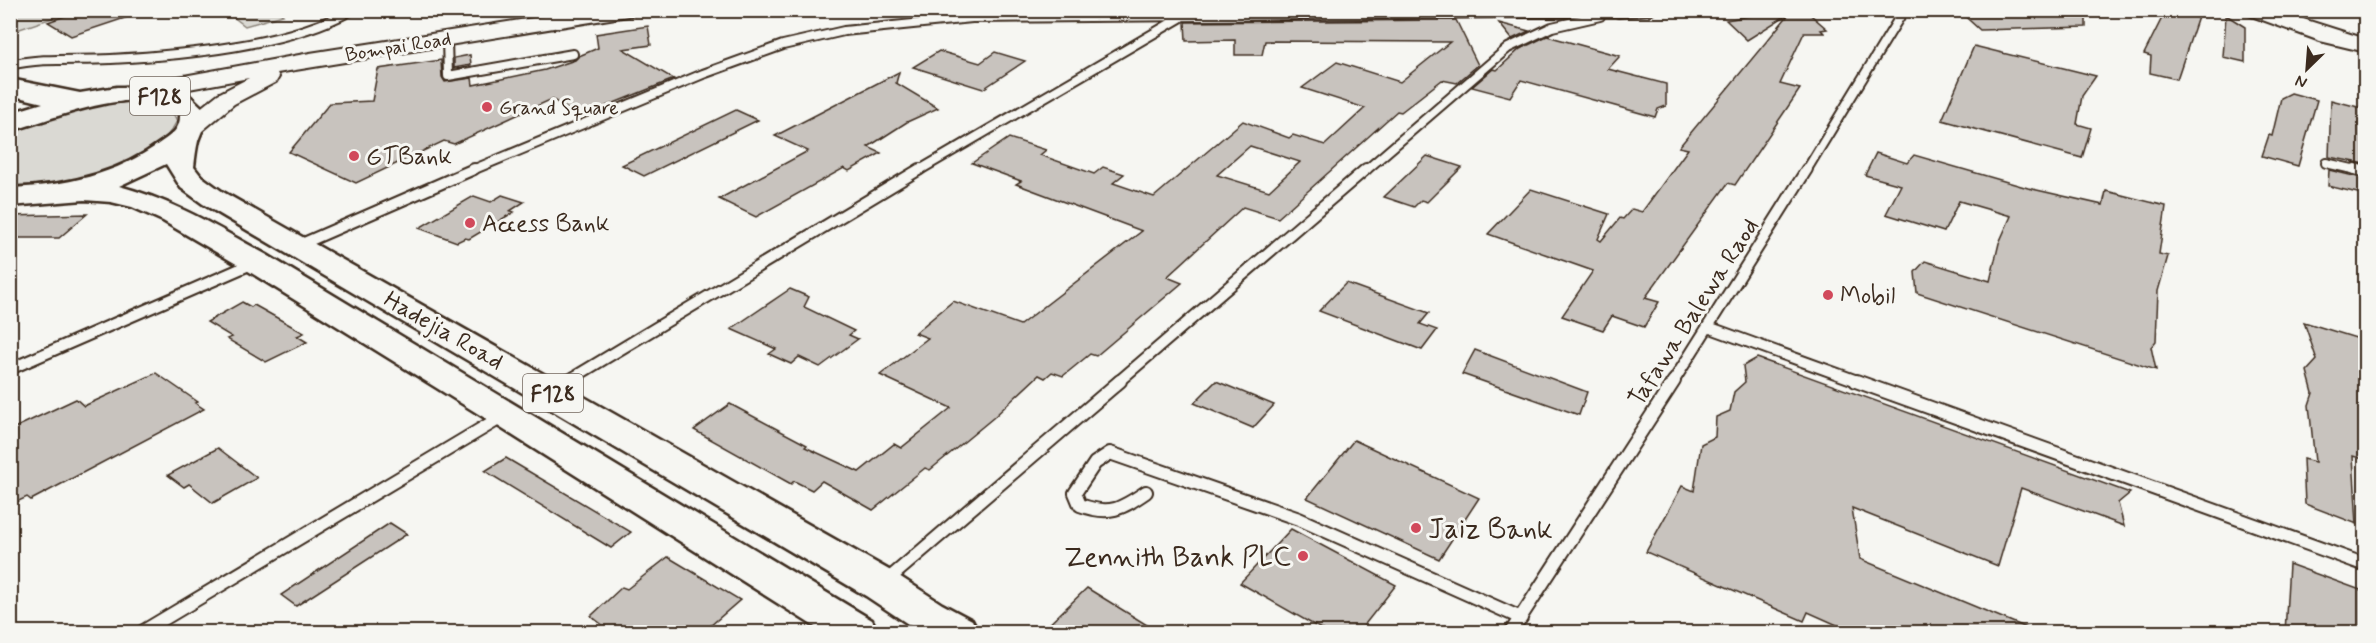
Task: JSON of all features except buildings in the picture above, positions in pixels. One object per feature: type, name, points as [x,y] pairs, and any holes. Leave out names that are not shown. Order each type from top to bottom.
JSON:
[{"type":"main road","name":"Bompai Road","points":[[310,60],[628,10]]},
{"type":"main road","points":[[2253,10],[2328,36],[2366,46]]},
{"type":"main road","points":[[2277,10],[2366,37]]},
{"type":"main road","points":[[10,123],[62,105],[310,60]]},
{"type":"main road","points":[[46,195],[81,187],[126,172],[170,149],[210,110],[242,90],[310,60]]},
{"type":"main road","name":"F128","points":[[10,87],[51,97],[153,94],[179,100],[194,111],[190,130]]},
{"type":"main road","name":"Hadejia Road","points":[[190,130],[181,154],[180,167],[191,182],[213,198],[881,585],[944,627]]},
{"type":"main road","name":"Hadejia Road","points":[[46,195],[84,191],[112,193],[142,201],[173,215],[256,262],[506,414],[845,629]]},
{"type":"main road","name":"F128","points":[[10,197],[46,195]]},
{"type":"lane","points":[[10,65],[44,58],[109,59],[207,48],[312,28],[333,22],[352,10]]},
{"type":"lane","points":[[297,246],[548,137],[704,74],[783,45],[844,31],[982,18],[1180,18],[1651,10]]},
{"type":"lane","name":"Tafawa Balewa Raod","points":[[1511,633],[1765,239],[1904,10]]},
{"type":"lane","points":[[881,585],[1508,48],[1527,35],[1546,28],[1623,12]]},
{"type":"lane","points":[[550,392],[956,148],[1180,18]]},
{"type":"lane","points":[[447,39],[448,76],[573,54]]},
{"type":"lane","points":[[2326,163],[2366,172]]},
{"type":"lane","points":[[10,369],[256,262]]},
{"type":"lane","points":[[1708,327],[2366,566]]},
{"type":"lane","points":[[142,633],[506,414]]},
{"type":"lane","points":[[1146,492],[1118,511],[1103,512],[1080,505],[1075,493],[1079,482],[1104,455],[1110,453],[1299,519],[1521,618]]},
{"type":"shaded area","points":[[11,10],[73,10],[73,11],[11,32]]},
{"type":"shaded area","points":[[252,10],[277,11],[283,15],[245,26],[232,16]]},
{"type":"shaded area","points":[[137,100],[166,107],[177,121],[165,138],[148,152],[127,163],[79,178],[54,183],[11,185],[11,131],[40,118],[72,108]]},
{"type":"place","name":"Grand Square","points":[[487,107]]},
{"type":"place","name":"GTBank","points":[[354,156]]},
{"type":"place","name":"Access Bank","points":[[470,223]]},
{"type":"place","name":"Mobil","points":[[1828,295]]},
{"type":"place","name":"Jaiz Bank","points":[[1416,528]]},
{"type":"place","name":"Zennith Bank PLC","points":[[1303,556]]}]
